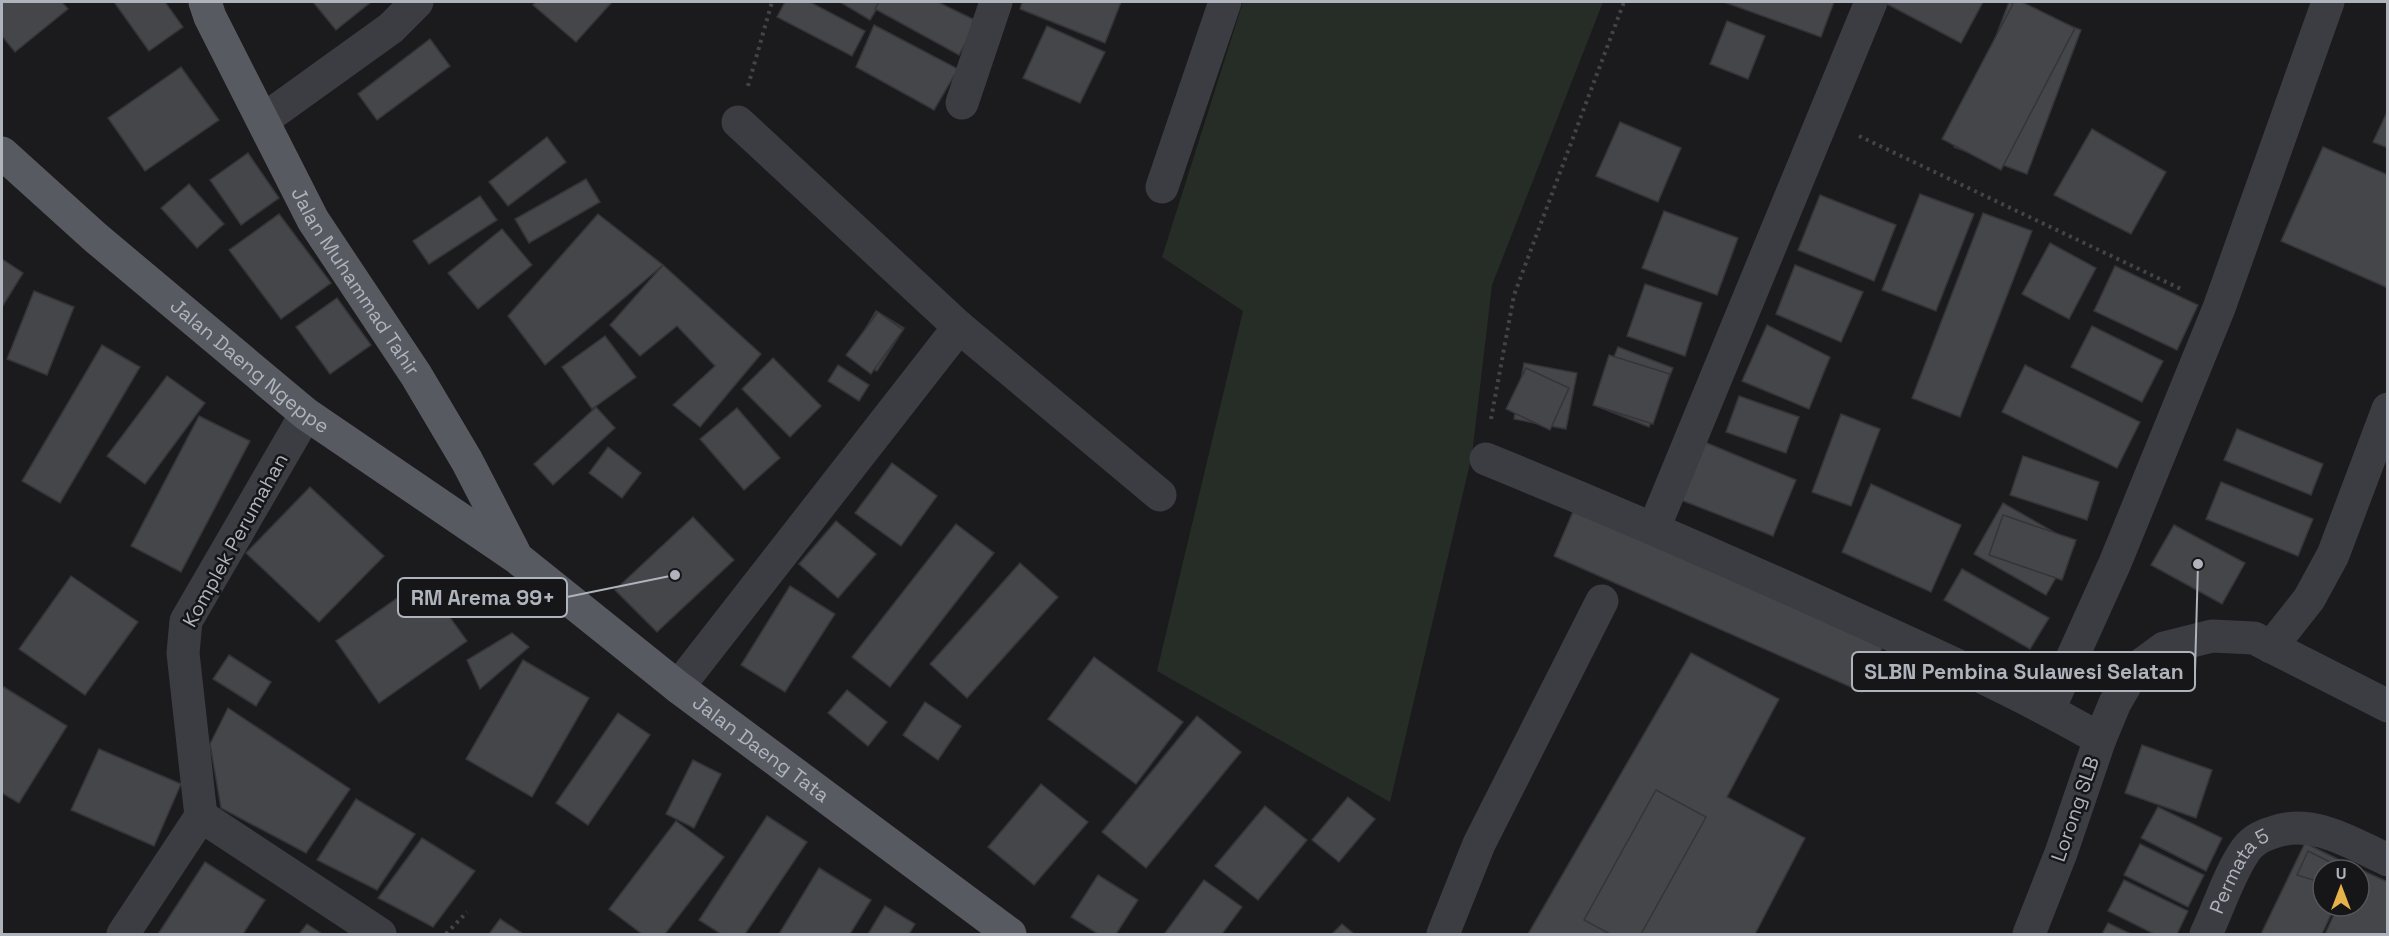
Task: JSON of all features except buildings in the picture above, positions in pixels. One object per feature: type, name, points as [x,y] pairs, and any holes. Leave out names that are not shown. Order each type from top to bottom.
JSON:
[{"type":"main road","name":"Jalan Muhammad Tahir","points":[[205,2],[210,17],[313,219],[416,375],[466,461],[516,557]]},
{"type":"main road","name":"Jalan Daeng Ngeppe","points":[[2,153],[96,238],[306,414],[516,557]]},
{"type":"main road","name":"Jalan Daeng Tata","points":[[516,557],[678,687],[1010,934]]},
{"type":"street","points":[[263,120],[391,28],[417,2]]},
{"type":"street","points":[[962,103],[996,2]]},
{"type":"street","points":[[1162,187],[1206,50],[1225,2]]},
{"type":"street","points":[[1654,528],[1871,2]]},
{"type":"street","points":[[2049,709],[2115,563],[2219,308],[2328,2]]},
{"type":"street","points":[[738,122],[959,327],[1160,495]]},
{"type":"street","points":[[678,687],[959,327]]},
{"type":"street","points":[[2271,647],[2309,599],[2333,555],[2388,409]]},
{"type":"street","name":"Komplek Perumahan","points":[[201,816],[183,653],[183,631],[186,621],[306,414]]},
{"type":"street","name":"Lorong SLB","points":[[1486,459],[1654,528],[2049,709],[2100,739],[2061,853],[2029,934]]},
{"type":"street","points":[[1443,934],[1479,844],[1602,601]]},
{"type":"street","points":[[2100,739],[2115,703],[2134,670],[2164,648],[2212,636],[2254,638],[2388,706]]},
{"type":"street","points":[[123,934],[201,816],[380,934]]},
{"type":"street","name":"Permata 5","points":[[2206,934],[2245,850],[2260,837],[2277,830],[2303,826],[2324,831],[2388,860]]},
{"type":"path","points":[[738,122],[772,2]]},
{"type":"path","points":[[1486,459],[1514,295],[1624,2]]},
{"type":"path","points":[[1823,119],[2219,308]]},
{"type":"path","points":[[447,934],[466,912]]},
{"type":"shaded area","points":[[1243,2],[1603,2],[1492,285],[1472,455],[1390,802],[1157,671],[1243,311],[1162,257]]},
{"type":"place","name":"SLBN Pembina Sulawesi Selatan","points":[[2198,564]]},
{"type":"place","name":"RM Arema 99+","points":[[675,575]]}]
